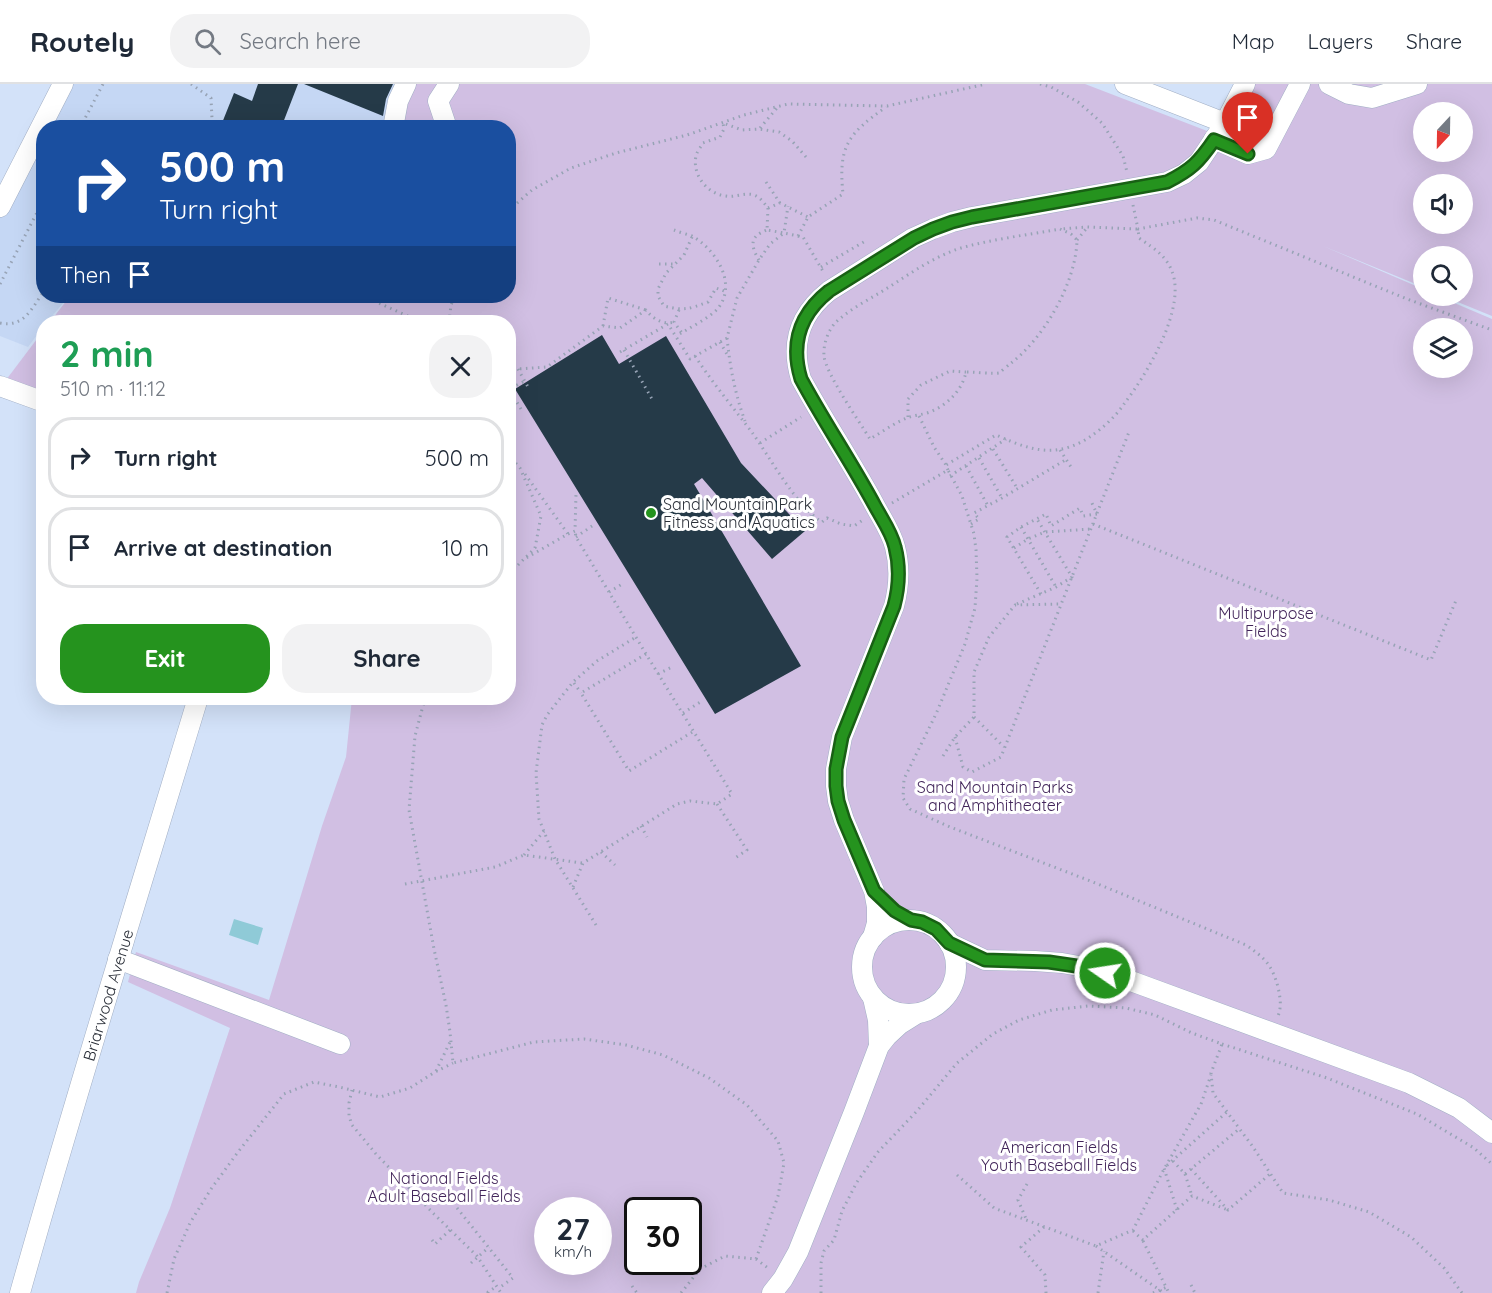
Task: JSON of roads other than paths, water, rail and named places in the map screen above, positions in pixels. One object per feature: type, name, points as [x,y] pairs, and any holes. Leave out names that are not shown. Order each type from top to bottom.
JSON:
[{"type":"street","points":[[45,120],[63,84]]},
{"type":"street","points":[[394,120],[398,101],[406,84]]},
{"type":"street","points":[[444,120],[438,101],[449,84]]},
{"type":"street","points":[[1125,84],[1219,131],[1248,154],[1266,149],[1300,84]]},
{"type":"street","points":[[873,937],[878,907],[874,891],[838,801],[836,769],[842,737],[897,594],[898,562],[895,546],[878,512],[801,379],[796,363],[796,350],[798,334],[803,321],[819,299],[829,291],[914,238],[933,229],[972,217],[1167,182],[1184,174],[1199,162],[1245,84]]},
{"type":"street","points":[[1329,84],[1349,94],[1372,98],[1417,84]]},
{"type":"street","points":[[0,207],[36,137]]},
{"type":"street","points":[[0,386],[36,399]]},
{"type":"street","name":"Briarwood Avenue","points":[[20,1293],[118,959],[196,705]]},
{"type":"street","points":[[874,891],[895,911],[911,920]]},
{"type":"street","points":[[906,920],[922,922],[936,929],[949,943],[957,968],[954,983],[947,996],[935,1007],[916,1014],[891,1012],[878,1004],[868,991],[862,976],[861,960],[873,937],[876,932],[890,924],[906,920]]},
{"type":"street","points":[[949,943],[985,960],[1035,961],[1090,968],[1120,977],[1409,1083],[1459,1108],[1492,1133]]},
{"type":"street","points":[[118,959],[340,1044]]},
{"type":"street","points":[[954,983],[984,964],[995,960]]},
{"type":"street","points":[[873,998],[878,1020],[879,1046]]},
{"type":"street","points":[[772,1293],[798,1252],[879,1046],[900,1024],[916,1014]]},
{"type":"place","name":"Sand Mountain Park Fitness and Aquatics","points":[[651,513]]},
{"type":"park label","name":"Multipurpose Fields","points":[[1266,622]]},
{"type":"park label","name":"Sand Mountain Parks and Amphitheater","points":[[995,796]]},
{"type":"park label","name":"American Fields Youth Baseball Fields","points":[[1059,1156]]},
{"type":"park label","name":"National Fields Adult Baseball Fields","points":[[444,1187]]}]
